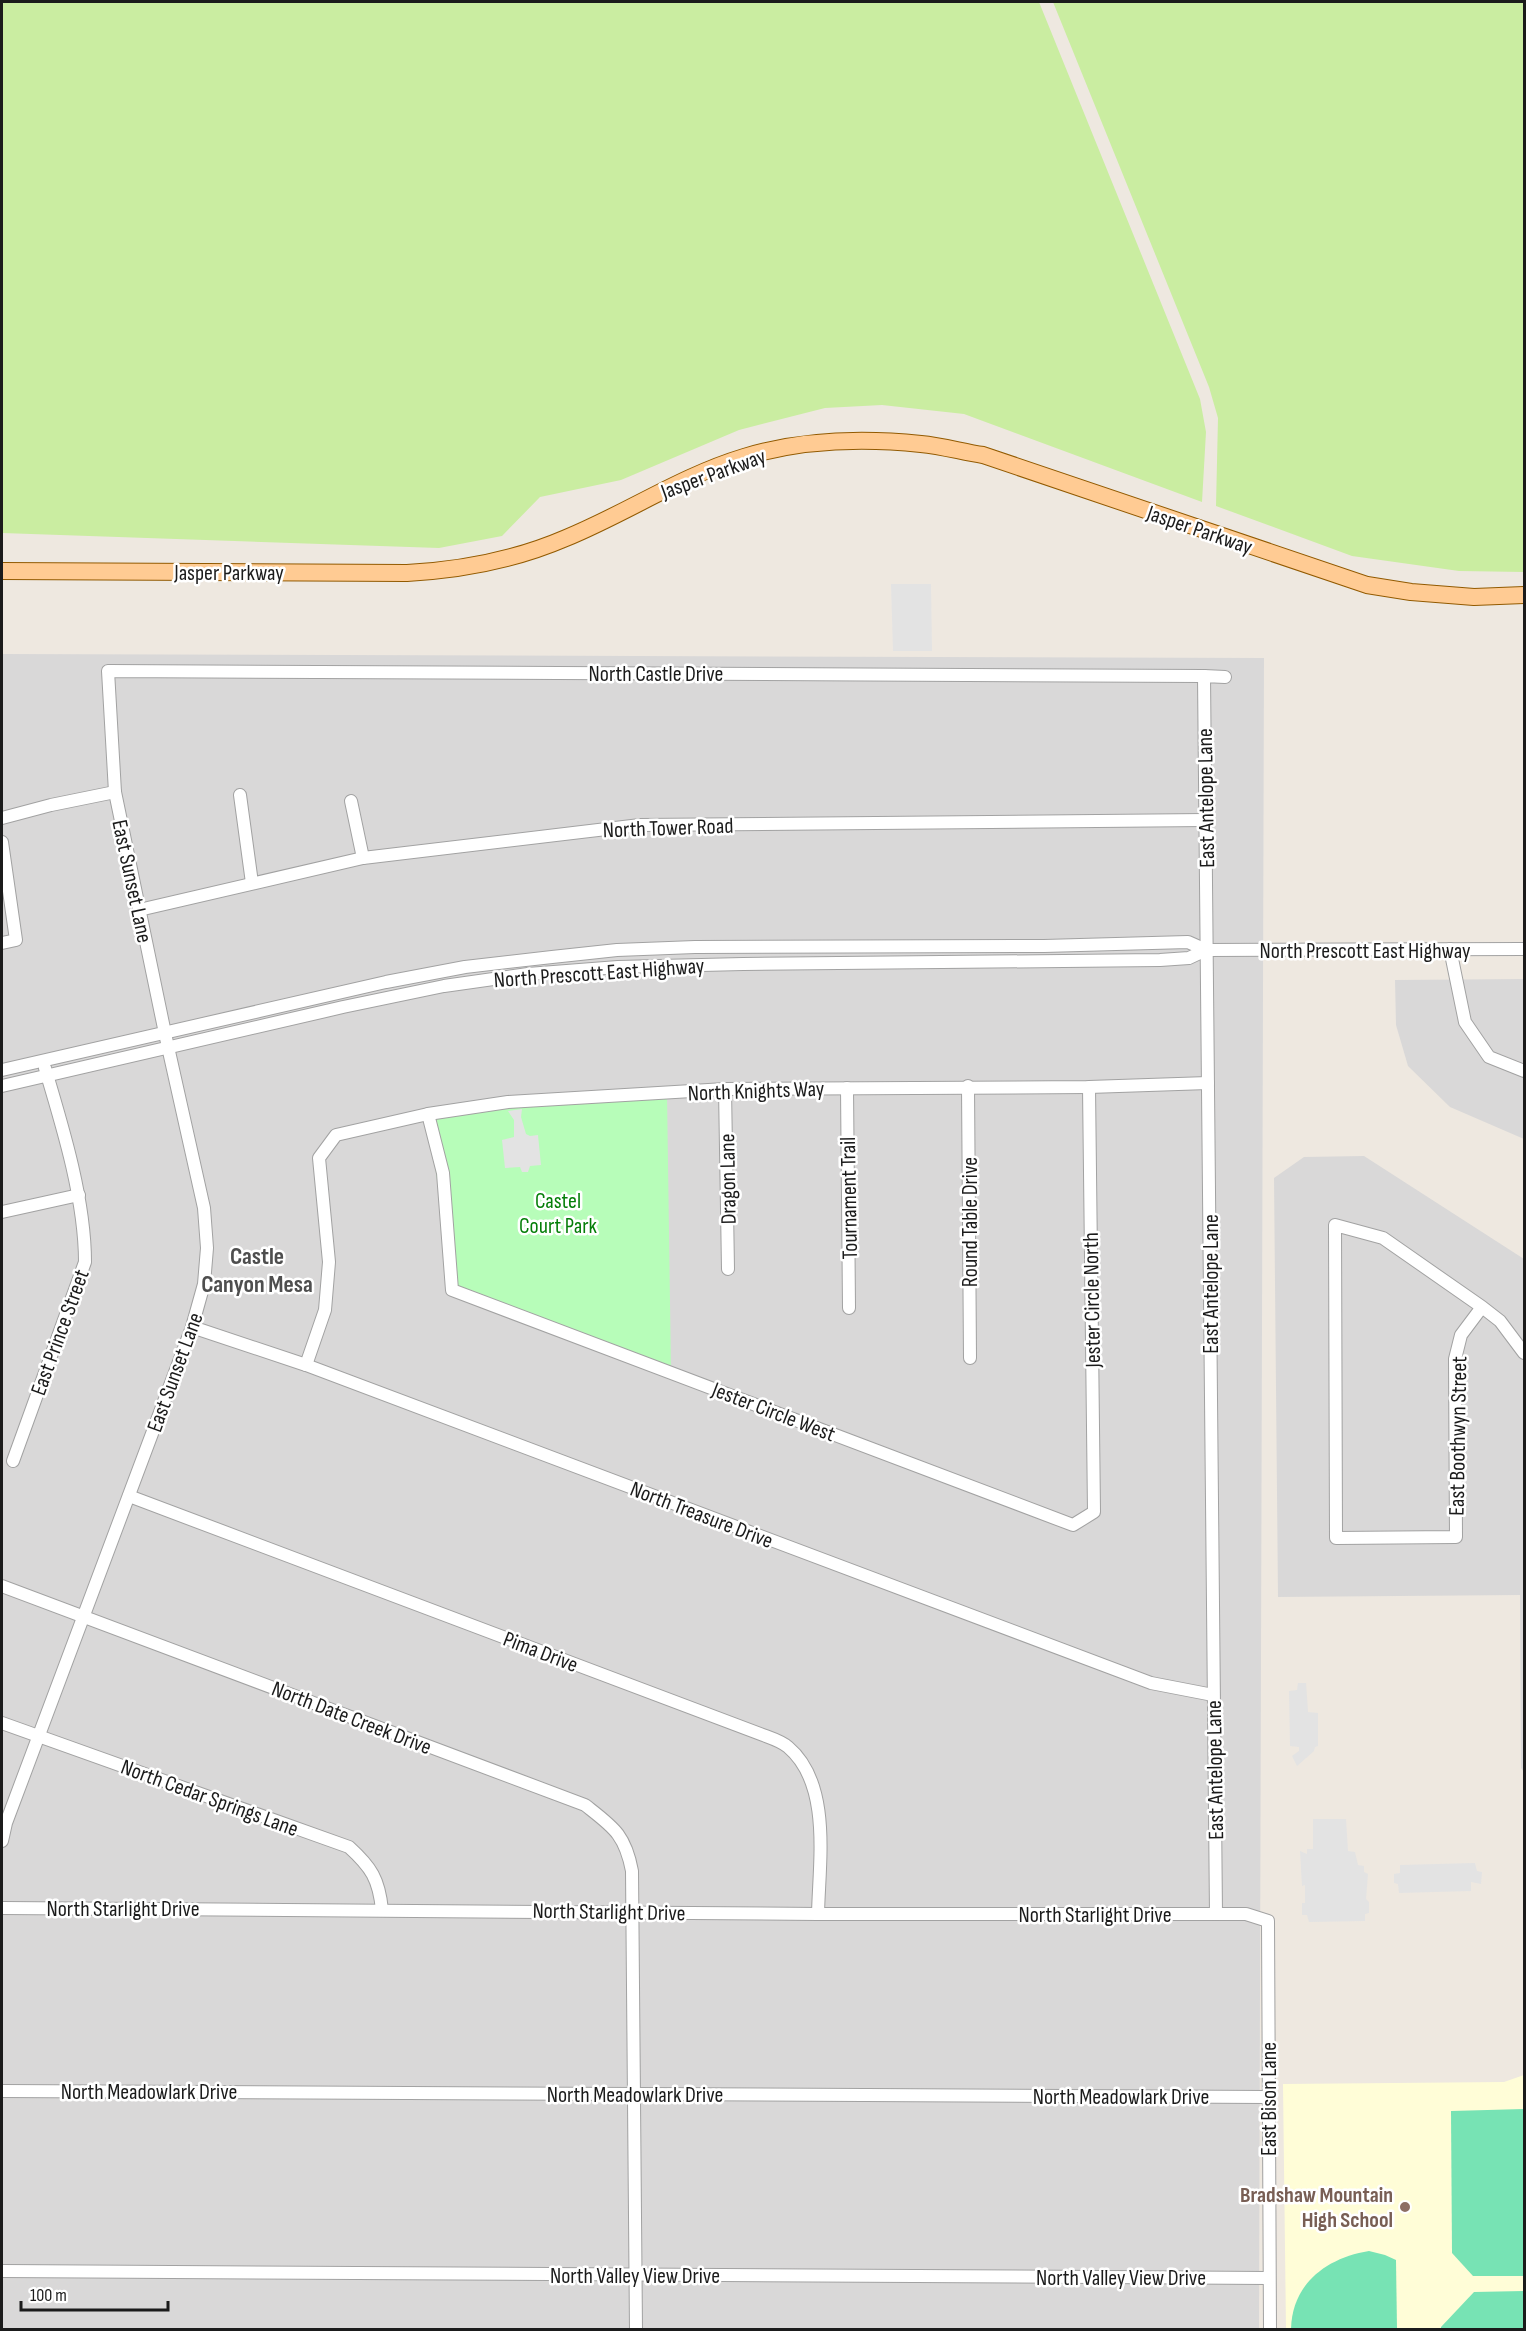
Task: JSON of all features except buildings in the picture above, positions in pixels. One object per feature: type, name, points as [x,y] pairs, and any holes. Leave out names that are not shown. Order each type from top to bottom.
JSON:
[{"type":"main road","name":"Jasper Parkway","points":[[2,571],[407,573],[447,570],[493,562],[566,538],[657,492],[746,457],[825,443],[873,441],[922,444],[983,455],[1367,585],[1411,592],[1474,597],[1524,595]]},
{"type":"main road","name":"Jasper Parkway","points":[[1489,596],[1524,600]]},
{"type":"street","name":"North Castle Drive","points":[[108,671],[1204,676]]},
{"type":"street","name":"East Sunset Lane","points":[[2,1840],[6,1823],[192,1327],[204,1284],[207,1248],[204,1208],[166,1039],[115,792],[108,671]]},
{"type":"street","points":[[1204,676],[1225,677]]},
{"type":"street","name":"East Antelope Lane","points":[[1204,676],[1216,1914]]},
{"type":"street","points":[[2,818],[51,804],[115,792]]},
{"type":"street","points":[[240,795],[252,883]]},
{"type":"street","points":[[351,801],[363,858]]},
{"type":"street","name":"North Tower Road","points":[[139,910],[363,858],[640,825],[1206,820]]},
{"type":"street","points":[[2,842],[16,940],[2,943]]},
{"type":"street","name":"North Prescott East Highway","points":[[2,1086],[47,1075],[166,1039],[386,982],[465,967],[617,950],[1034,946],[1188,942],[1206,950],[1524,949]]},
{"type":"street","points":[[847,962],[848,946]]},
{"type":"street","points":[[1450,949],[1465,1022],[1489,1057],[1524,1071]]},
{"type":"street","name":"North Prescott East Highway","points":[[2,1070],[444,986],[537,974],[618,967],[847,962],[1160,960],[1189,958],[1206,950]]},
{"type":"street","points":[[535,959],[537,974]]},
{"type":"street","name":"East Prince Street","points":[[13,1461],[85,1262],[85,1237],[79,1195],[43,1061]]},
{"type":"street","name":"North Knights Way","points":[[306,1365],[325,1310],[329,1263],[320,1158],[336,1135],[428,1114],[507,1102],[725,1089],[1089,1087],[1208,1083]]},
{"type":"street","name":"Round Table Drive","points":[[968,1086],[970,1358]]},
{"type":"street","name":"Jester Circle North","points":[[1089,1087],[1094,1512]]},
{"type":"street","name":"Tournament Trail","points":[[847,1088],[849,1308]]},
{"type":"street","name":"Dragon Lane","points":[[725,1089],[728,1269]]},
{"type":"street","name":"Jester Circle West","points":[[428,1114],[443,1173],[452,1290],[1073,1526],[1094,1512]]},
{"type":"street","points":[[2,1212],[79,1195]]},
{"type":"street","name":"East Boothwyn Street","points":[[1335,1225],[1383,1238],[1482,1306],[1461,1335],[1455,1359],[1456,1538],[1336,1538],[1335,1225]]},
{"type":"street","points":[[1482,1306],[1500,1322],[1524,1353]]},
{"type":"street","name":"North Treasure Drive","points":[[192,1327],[306,1365],[1150,1683],[1213,1695]]},
{"type":"street","name":"Pima Drive","points":[[129,1496],[788,1746],[812,1781],[818,1803],[820,1826],[818,1914]]},
{"type":"street","name":"North Date Creek Drive","points":[[2,1586],[585,1804],[612,1826],[628,1848],[632,1871],[636,2330]]},
{"type":"street","name":"North Cedar Springs Lane","points":[[2,1723],[349,1847],[368,1864],[380,1887],[382,1910]]},
{"type":"street","name":"North Starlight Drive","points":[[2,1908],[818,1914],[1216,1914]]},
{"type":"street","name":"East Bison Lane","points":[[1216,1914],[1246,1914],[1268,1921],[1270,2330]]},
{"type":"street","name":"North Meadowlark Drive","points":[[2,2091],[1268,2097]]},
{"type":"street","name":"North Valley View Drive","points":[[2,2271],[1269,2278]]},
{"type":"shaded area","points":[[891,584],[931,584],[932,651],[893,651]]},
{"type":"shaded area","points":[[2,654],[1264,658],[1259,2329],[2,2330]]},
{"type":"shaded area","points":[[1524,979],[1524,1139],[1450,1107],[1408,1066],[1396,1025],[1395,980]]},
{"type":"shaded area","points":[[522,1109],[521,1117],[526,1134],[538,1135],[541,1165],[530,1166],[528,1172],[522,1172],[520,1167],[505,1168],[502,1140],[514,1137],[514,1120],[508,1111]]},
{"type":"shaded area","points":[[1364,1156],[1524,1259],[1524,1772],[1521,1768],[1520,1595],[1278,1597],[1274,1178],[1304,1157]]},
{"type":"shaded area","points":[[1298,1683],[1306,1683],[1308,1712],[1318,1713],[1318,1746],[1297,1766],[1292,1756],[1299,1751],[1299,1747],[1290,1746],[1289,1691],[1297,1690]]},
{"type":"shaded area","points":[[1313,1819],[1346,1819],[1348,1851],[1355,1852],[1358,1865],[1364,1866],[1364,1872],[1368,1874],[1366,1899],[1369,1902],[1369,1913],[1365,1914],[1365,1921],[1309,1922],[1307,1915],[1302,1915],[1305,1885],[1302,1886],[1300,1851],[1307,1854],[1307,1849],[1313,1849]]},
{"type":"shaded area","points":[[1475,1863],[1477,1871],[1482,1872],[1481,1884],[1471,1882],[1471,1891],[1399,1893],[1398,1884],[1394,1883],[1394,1874],[1400,1873],[1400,1865]]},
{"type":"shaded area","name":"Bradshaw Mountain High School","points":[[1524,2075],[1524,2329],[1286,2329],[1283,2084],[1504,2082]]},
{"type":"green space","points":[[2,2],[1039,2],[1200,399],[1206,432],[1202,502],[964,414],[882,405],[825,408],[739,430],[621,480],[540,497],[502,536],[439,548],[2,533]]},
{"type":"green space","points":[[1053,2],[1524,2],[1524,572],[1459,571],[1352,556],[1216,506],[1218,418],[1209,387]]},
{"type":"green space","name":"Castel Court Park","points":[[667,1093],[671,1372],[452,1290],[428,1114]]},
{"type":"green space","points":[[1524,2109],[1524,2276],[1473,2276],[1452,2253],[1451,2111]]},
{"type":"green space","points":[[1369,2251],[1396,2260],[1397,2329],[1291,2329],[1298,2299],[1314,2276],[1339,2260]]},
{"type":"green space","points":[[1524,2291],[1524,2329],[1441,2329],[1474,2292]]},
{"type":"place","name":"Bradshaw Mountain High School","points":[[1405,2207]]},
{"type":"district","name":"Castle Canyon Mesa","points":[[257,1270]]}]
